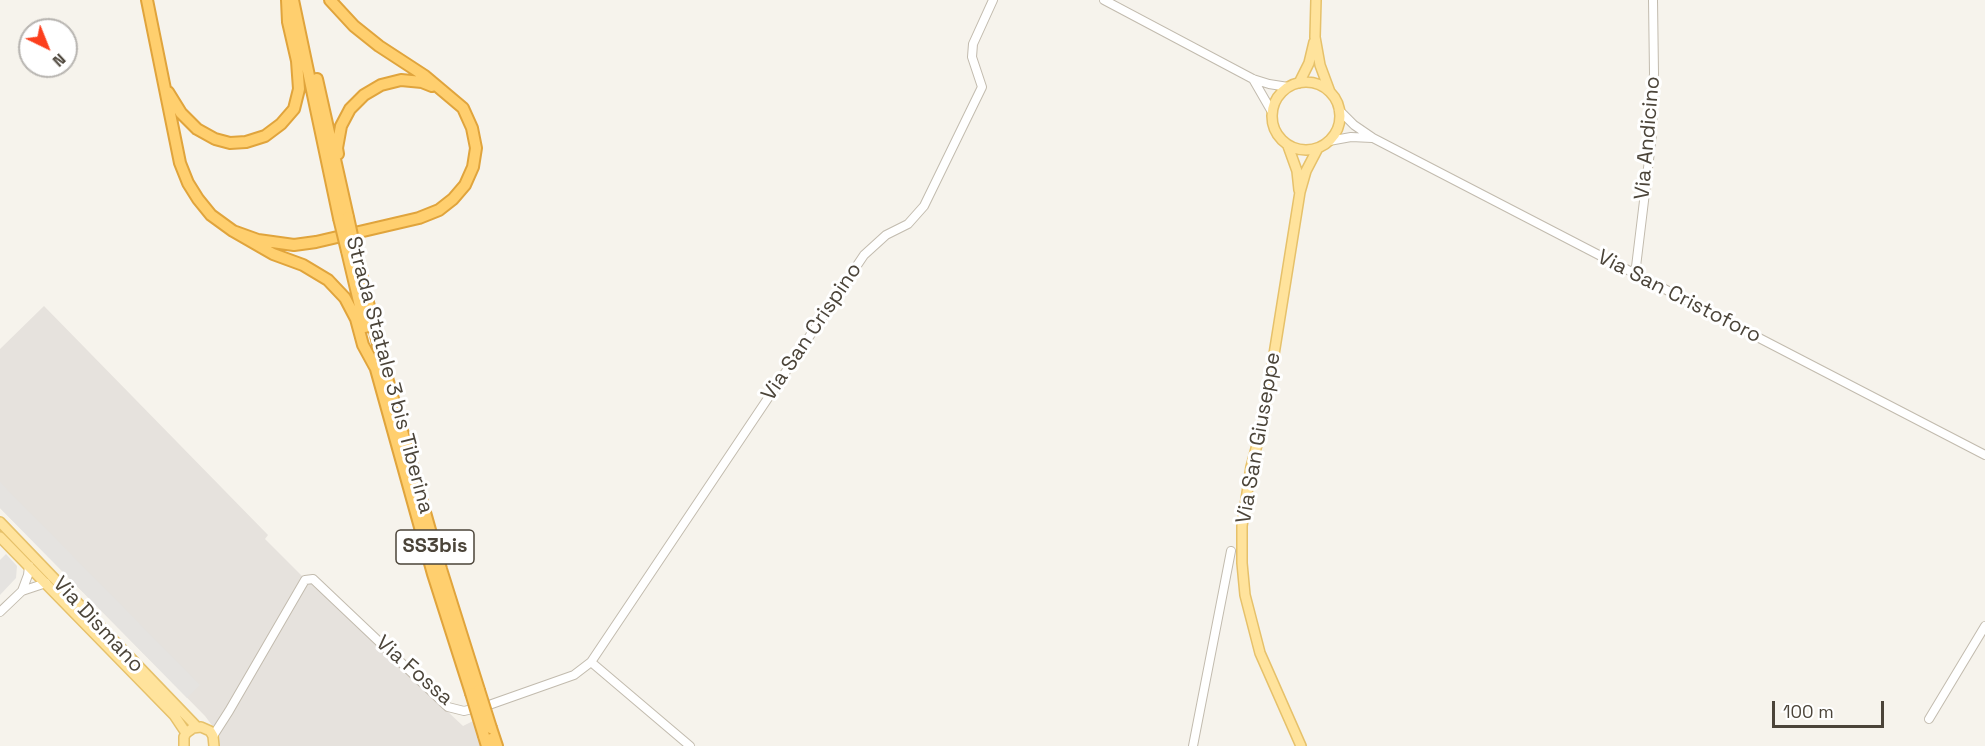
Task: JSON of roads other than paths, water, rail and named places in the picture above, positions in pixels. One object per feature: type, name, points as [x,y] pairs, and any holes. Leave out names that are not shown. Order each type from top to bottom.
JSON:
[{"type":"highway","points":[[147,0],[180,163],[188,183],[211,215],[233,231],[273,254],[303,266],[328,280],[345,298],[356,319],[363,345],[379,364]]},
{"type":"highway","points":[[164,84],[181,113],[197,129],[214,139],[230,143],[246,142],[265,136],[281,124],[294,109],[298,89],[297,61],[288,22],[287,0]]},
{"type":"highway","name":"Strada Statale 3 bis Tiberina","points":[[293,0],[379,364],[441,569],[487,737],[497,746]]},
{"type":"highway","name":"Strada Statale 3 bis Tiberina","points":[[299,0],[343,217]]},
{"type":"highway","points":[[233,231],[258,240],[294,245],[316,243],[419,218],[439,210],[453,199],[465,185],[473,168],[476,148],[472,128],[463,108],[446,92],[354,27],[330,0]]},
{"type":"highway","points":[[343,217],[337,148],[341,126],[350,109],[364,95],[381,85],[401,80],[422,82],[446,92]]},
{"type":"main road","points":[[1299,83],[1309,63],[1315,37],[1316,0]]},
{"type":"main road","points":[[1315,37],[1320,65],[1339,110],[1338,127],[1329,141],[1318,148],[1303,150],[1288,146],[1275,132],[1272,112],[1274,103],[1280,94],[1288,87],[1299,83],[1315,84],[1330,92]]},
{"type":"main road","name":"Via San Giuseppe","points":[[1288,146],[1297,171],[1300,192]]},
{"type":"main road","name":"Via San Giuseppe","points":[[1301,746],[1260,653],[1245,595],[1242,526],[1251,467],[1263,423],[1300,192],[1306,171],[1318,148]]},
{"type":"main road","name":"Via Dismano","points":[[0,522],[210,738]]},
{"type":"main road","name":"Via Dismano","points":[[0,537],[174,715],[186,733]]},
{"type":"main road","points":[[184,746],[186,733],[210,738]]},
{"type":"street","name":"Via San Crispino","points":[[591,662],[864,255],[886,235],[908,224],[924,206],[982,87],[972,57],[973,44],[993,0]]},
{"type":"street","points":[[1104,0],[1253,79],[1288,87]]},
{"type":"street","name":"Via Andicino","points":[[1635,275],[1652,135],[1653,0]]},
{"type":"street","points":[[1253,79],[1272,112]]},
{"type":"street","name":"Via San Cristoforo","points":[[1339,110],[1354,125],[1373,138],[1985,455]]},
{"type":"street","name":"Via San Cristoforo","points":[[1329,141],[1352,137],[1373,138]]},
{"type":"street","points":[[1193,746],[1231,551]]},
{"type":"street","points":[[22,591],[29,566]]},
{"type":"street","name":"Via Fossa","points":[[210,738],[229,711],[305,580],[313,579],[448,707],[464,711],[489,705],[574,675],[591,662]]},
{"type":"street","points":[[0,612],[22,591],[46,583]]},
{"type":"street","points":[[1929,719],[1985,626]]},
{"type":"street","points":[[591,662],[690,746]]}]
